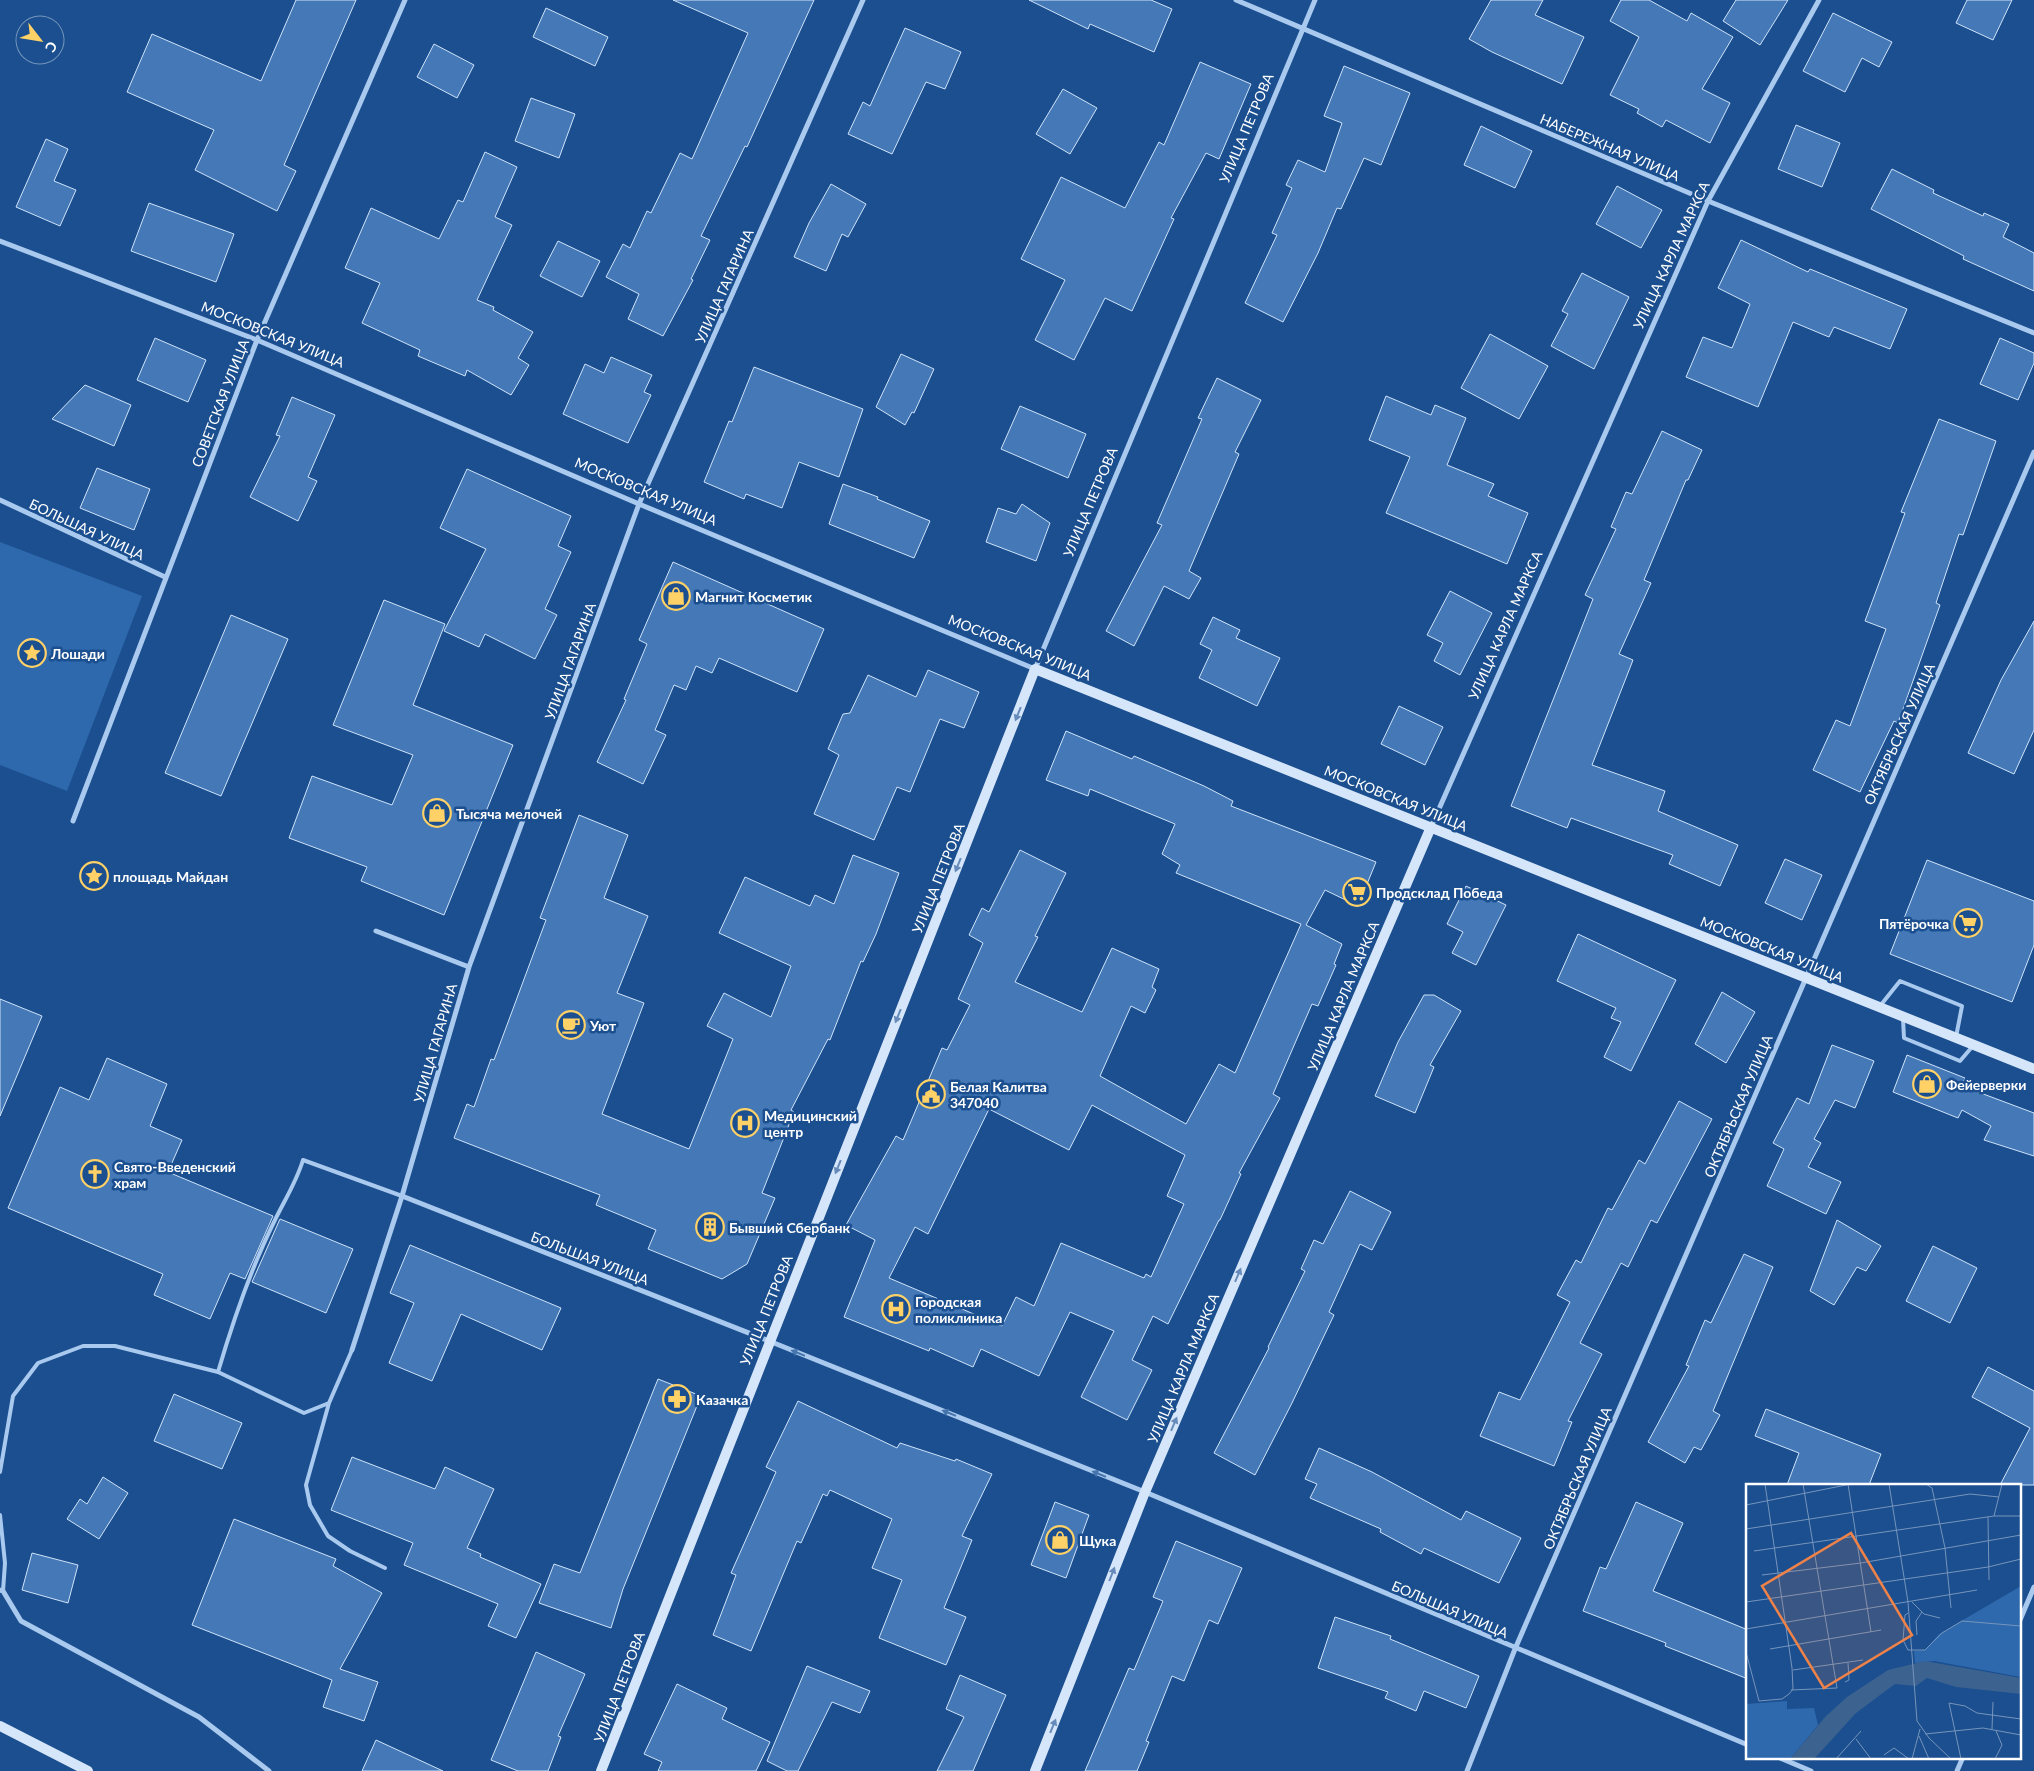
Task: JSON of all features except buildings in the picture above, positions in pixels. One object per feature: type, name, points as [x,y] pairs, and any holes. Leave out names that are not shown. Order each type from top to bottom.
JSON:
[{"type":"street","name":"СОВЕТСКАЯ УЛИЦА","points":[[73,821],[257,340],[405,0]]},
{"type":"street","name":"УЛИЦА ГАГАРИНА","points":[[352,1350],[402,1196],[468,967],[639,504],[863,0]]},
{"type":"street","name":"НАБЕРЕЖНАЯ УЛИЦА","points":[[1236,0],[1708,201],[2034,332]]},
{"type":"street","name":"УЛИЦА ПЕТРОВА","points":[[601,1771],[1035,669],[1315,0]]},
{"type":"street","name":"УЛИЦА КАРЛА МАРКСА","points":[[1035,1771],[1144,1492],[1431,827],[1708,201],[1819,0]]},
{"type":"street","name":"МОСКОВСКАЯ УЛИЦА","points":[[0,241],[257,340],[639,504],[1035,669],[2034,1069]]},
{"type":"street","name":"ОКТЯБРЬСКАЯ УЛИЦА","points":[[1467,1771],[1515,1649],[2034,452]]},
{"type":"street","name":"БОЛЬШАЯ УЛИЦА","points":[[0,500],[165,577]]},
{"type":"street","points":[[376,931],[468,967]]},
{"type":"street","name":"БОЛЬШАЯ УЛИЦА","points":[[402,1196],[1144,1492],[1746,1744]]},
{"type":"street","points":[[2022,1615],[2034,1587]]},
{"type":"street","points":[[2,1591],[22,1622],[199,1718],[269,1771]]},
{"type":"street","points":[[0,1726],[88,1771]]},
{"type":"street","points":[[1780,1758],[1811,1771]]},
{"type":"street","points":[[1957,1771],[1963,1758]]},
{"type":"lane","points":[[1879,1008],[1900,981],[1962,1006],[1956,1037]]},
{"type":"lane","points":[[1902,1017],[1904,1038],[1952,1058],[1960,1061],[1974,1045]]},
{"type":"lane","points":[[218,1372],[235,1314],[274,1222],[296,1184],[303,1160],[402,1196]]},
{"type":"lane","points":[[0,1472],[12,1396],[38,1363],[83,1346],[115,1346],[218,1372],[304,1413],[329,1403]]},
{"type":"lane","points":[[352,1350],[329,1403],[306,1485],[310,1505],[328,1536],[350,1551],[385,1568]]},
{"type":"lane","points":[[0,1515],[5,1563],[2,1591]]},
{"type":"shaded area","points":[[0,542],[142,596],[67,791],[0,765]]},
{"type":"place","name":"Магнит Косметик","points":[[676,596]]},
{"type":"place","name":"Лошади","points":[[32,653]]},
{"type":"place","name":"Тысяча мелочей","points":[[437,813]]},
{"type":"place","name":"площадь Майдан","points":[[94,876]]},
{"type":"place","name":"Продсклад Победа","points":[[1357,892]]},
{"type":"place","name":"Пятёрочка","points":[[1968,923]]},
{"type":"place","name":"Уют","points":[[571,1025]]},
{"type":"place","name":"Фейерверки","points":[[1927,1084]]},
{"type":"place","name":"Белая Калитва 347040","points":[[931,1094]]},
{"type":"place","name":"Медицинский центр","points":[[745,1123]]},
{"type":"place","name":"Свято-Введенский храм","points":[[95,1174]]},
{"type":"place","name":"Бывший Сбербанк","points":[[710,1227]]},
{"type":"place","name":"Городская поликлиника","points":[[896,1309]]},
{"type":"place","name":"Казачка","points":[[677,1399]]},
{"type":"place","name":"Щука","points":[[1060,1540]]}]
